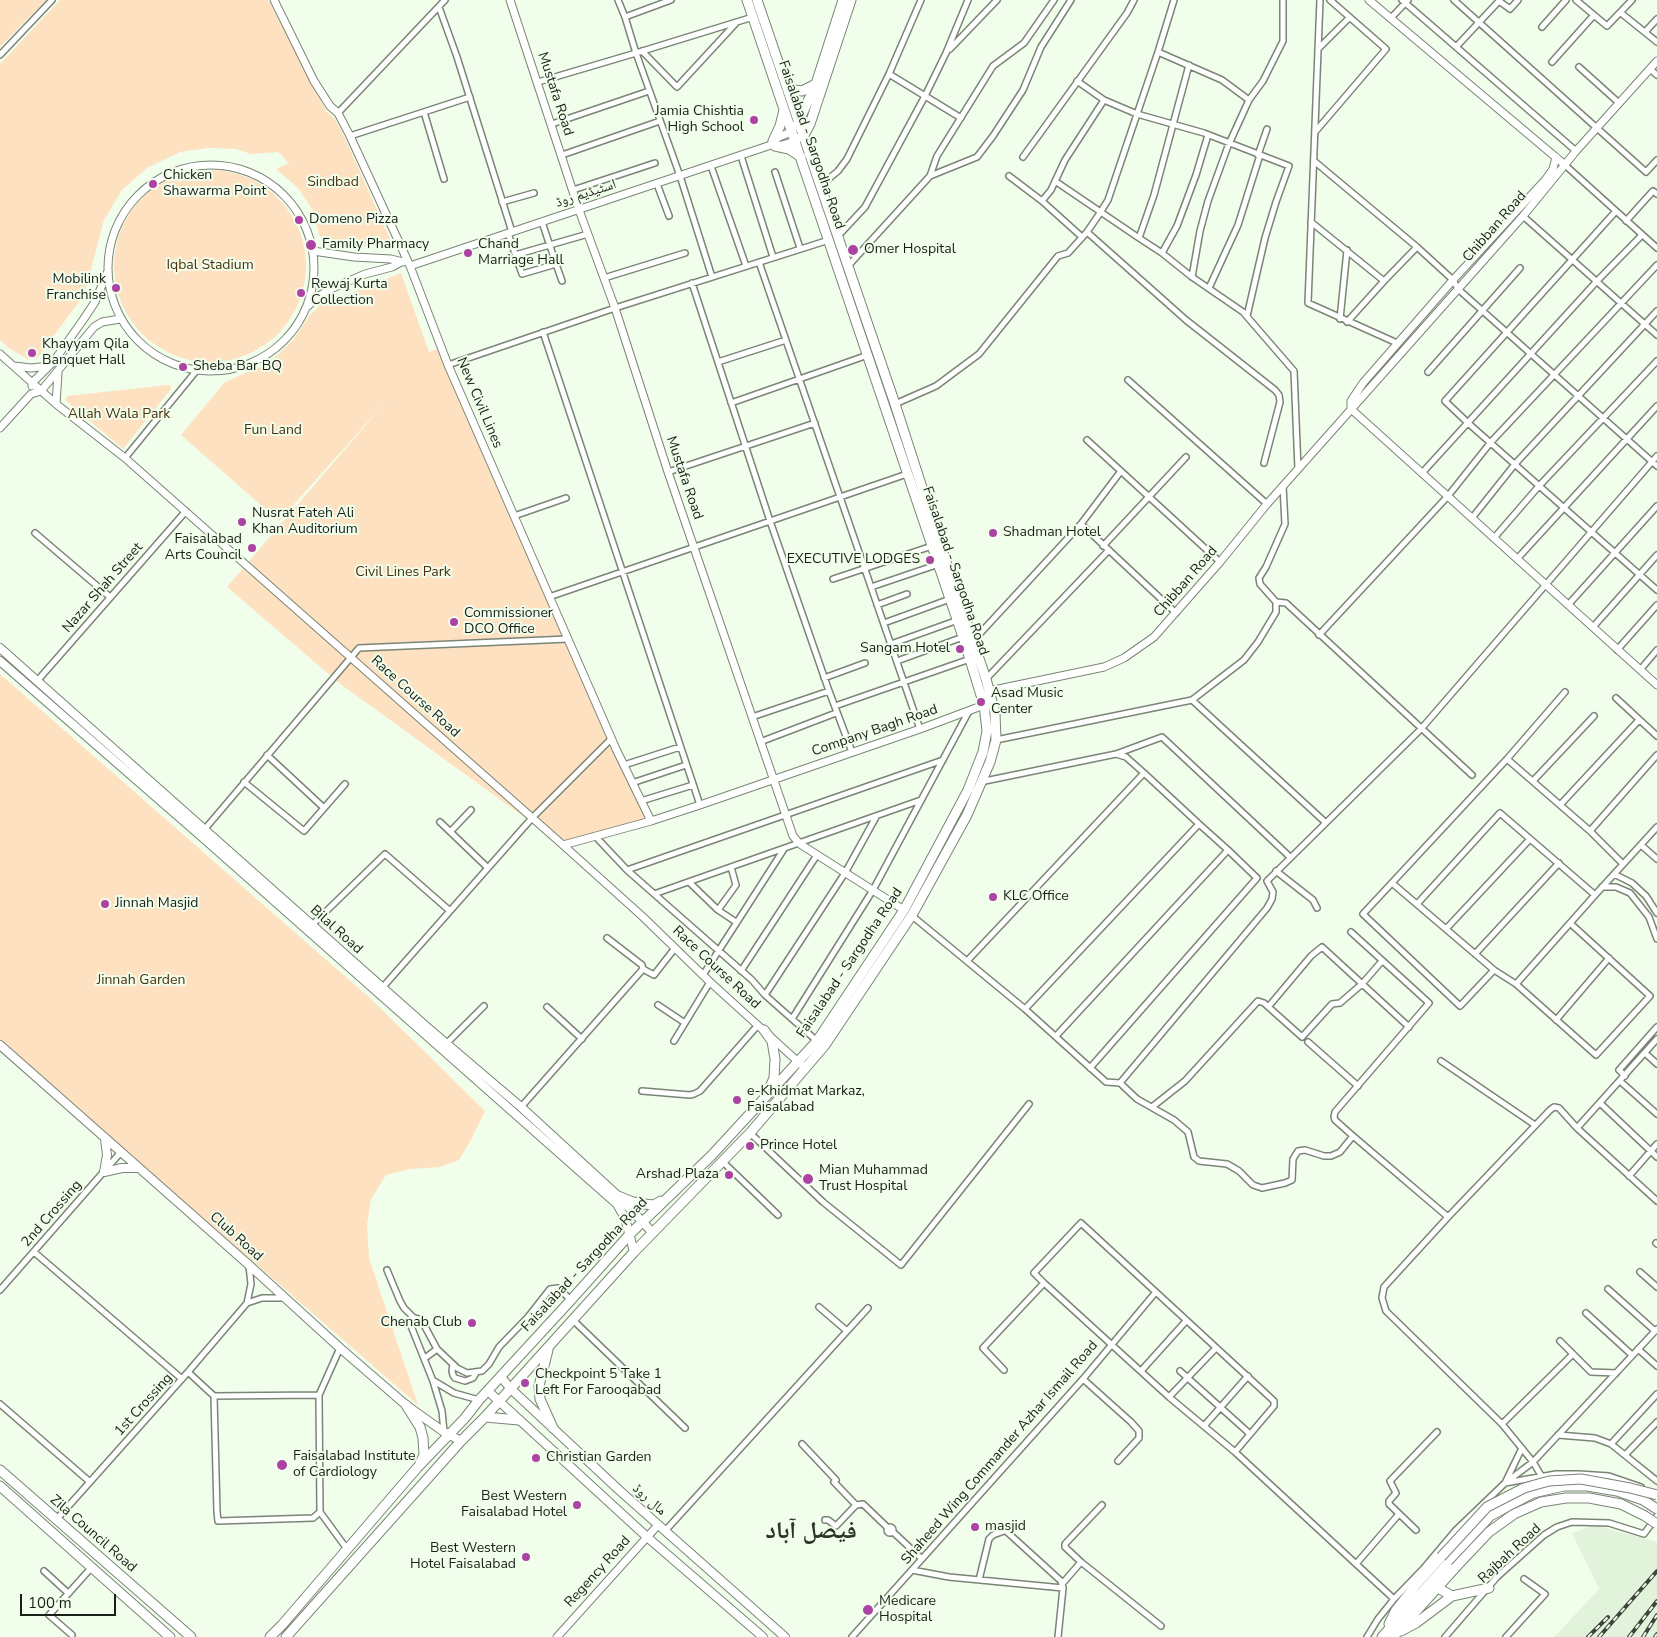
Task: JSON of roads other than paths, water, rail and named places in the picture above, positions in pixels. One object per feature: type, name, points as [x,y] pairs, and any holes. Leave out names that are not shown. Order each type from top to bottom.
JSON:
[{"type":"main road","name":"Faisalabad - Sargodha Road","points":[[270,1636],[282,1625],[446,1433],[501,1377],[642,1221],[712,1155],[766,1097],[825,1045],[967,815],[983,782],[996,740],[995,713],[990,691],[895,404],[848,266],[833,238],[801,157],[747,0]]},
{"type":"main road","name":"Faisalabad - Sargodha Road","points":[[288,1635],[461,1441],[485,1418],[634,1252],[750,1134],[802,1065],[908,913],[970,785],[986,740],[987,731],[984,705],[958,620],[868,355],[833,238],[820,186],[757,0]]},
{"type":"main road","points":[[793,131],[816,84],[842,0]]},
{"type":"main road","points":[[795,140],[804,135],[810,124],[851,0]]},
{"type":"main road","points":[[787,88],[802,90],[816,84]]},
{"type":"main road","points":[[784,110],[773,144],[801,157]]},
{"type":"main road","name":"Bilal Road","points":[[0,648],[382,988],[521,1107],[618,1196],[654,1233]]},
{"type":"main road","name":"Bilal Road","points":[[0,661],[208,842],[617,1204],[625,1218],[634,1252]]},
{"type":"main road","points":[[761,1028],[772,1041],[775,1058],[774,1078],[766,1097]]},
{"type":"main road","name":"Club Road","points":[[0,1045],[406,1405],[446,1433],[461,1441]]},
{"type":"main road","points":[[106,1139],[108,1156],[104,1172],[122,1168],[139,1168]]},
{"type":"main road","points":[[618,1196],[633,1202],[654,1205],[670,1196]]},
{"type":"main road","points":[[548,1348],[539,1386],[540,1399],[553,1428]]},
{"type":"main road","name":"مال روڈ","points":[[501,1377],[511,1389],[658,1525],[785,1637]]},
{"type":"main road","name":"مال روڈ","points":[[488,1391],[647,1536],[764,1637]]},
{"type":"main road","points":[[406,1405],[420,1427],[423,1438],[424,1455],[418,1468]]},
{"type":"main road","points":[[485,1418],[518,1420]]},
{"type":"main road","name":"Zila Council Road","points":[[0,1470],[56,1521],[191,1637]]},
{"type":"main road","points":[[1395,1635],[1438,1588],[1448,1562],[1487,1507],[1524,1488],[1549,1481],[1581,1479],[1630,1488],[1657,1496]]},
{"type":"main road","name":"Zila Council Road","points":[[0,1486],[170,1637]]},
{"type":"main road","points":[[1448,1562],[1490,1516],[1533,1493],[1564,1486],[1587,1486],[1617,1491],[1643,1500],[1657,1508]]},
{"type":"main road","points":[[1382,1637],[1396,1610],[1416,1585],[1514,1514],[1541,1502],[1566,1498],[1589,1498],[1621,1504],[1657,1524]]},
{"type":"main road","points":[[1438,1588],[1452,1596]]},
{"type":"main road","points":[[1395,1635],[1416,1623],[1452,1596],[1489,1588]]},
{"type":"main road","points":[[282,1625],[288,1635]]},
{"type":"street","points":[[0,55],[52,0]]},
{"type":"street","name":"New Civil Lines","points":[[274,0],[314,80],[330,106],[338,113],[350,136],[410,266],[448,365],[611,739],[651,821]]},
{"type":"street","points":[[338,113],[445,0]]},
{"type":"street","name":"Mustafa Road","points":[[510,0],[579,210],[615,308],[668,472],[695,546],[793,836],[800,844],[908,913]]},
{"type":"street","points":[[618,0],[639,52],[649,91],[680,176],[712,277]]},
{"type":"street","points":[[625,17],[671,0]]},
{"type":"street","points":[[820,186],[838,171],[847,159],[889,74],[921,0]]},
{"type":"street","points":[[448,365],[615,308],[833,238],[865,207],[925,96],[946,53],[968,0]]},
{"type":"street","points":[[946,53],[997,0]]},
{"type":"street","points":[[848,266],[930,176],[937,156],[993,66],[1024,44],[1054,0]]},
{"type":"street","points":[[930,176],[977,156],[994,136],[1023,90],[1041,48],[1071,0]]},
{"type":"street","points":[[1023,158],[1127,13],[1134,0]]},
{"type":"street","points":[[895,404],[936,386],[979,354],[1058,256],[1068,253],[1087,232],[1108,200],[1174,0]]},
{"type":"street","points":[[1192,277],[1202,224],[1229,142],[1249,100],[1263,81],[1283,41],[1283,0]]},
{"type":"street","points":[[1320,0],[1308,304],[1398,343]]},
{"type":"street","points":[[1315,132],[1386,49],[1330,0]]},
{"type":"street","points":[[1369,0],[1565,165],[1657,248]]},
{"type":"street","points":[[1454,0],[1646,172],[1657,160]]},
{"type":"street","points":[[1456,47],[1499,1],[1510,9],[1518,0]]},
{"type":"street","points":[[1542,26],[1566,0]]},
{"type":"street","points":[[1576,0],[1607,26],[1621,13],[1629,1]]},
{"type":"street","points":[[1391,18],[1405,1],[1576,151]]},
{"type":"street","points":[[439,7],[470,98],[522,274],[556,264]]},
{"type":"street","points":[[1621,13],[1657,42]]},
{"type":"street","points":[[1552,62],[1594,15]]},
{"type":"street","points":[[538,82],[752,17]]},
{"type":"street","points":[[1318,49],[1349,18]]},
{"type":"street","points":[[1645,32],[1657,19]]},
{"type":"street","points":[[639,52],[677,87],[736,22]]},
{"type":"street","points":[[1158,52],[1222,80],[1249,100]]},
{"type":"street","name":"Chibban Road","points":[[990,691],[1104,667],[1124,658],[1154,637],[1220,562],[1267,504],[1523,216],[1576,151],[1657,61]]},
{"type":"street","points":[[1139,238],[1154,195],[1189,65]]},
{"type":"street","points":[[1579,67],[1619,103]]},
{"type":"street","points":[[1650,69],[1657,75]]},
{"type":"street","points":[[889,74],[961,118]]},
{"type":"street","points":[[1078,81],[1104,100],[1137,114],[1229,142],[1289,166],[1270,220],[1247,316]]},
{"type":"street","points":[[552,124],[649,91]]},
{"type":"street","points":[[350,136],[470,98]]},
{"type":"street","points":[[1042,201],[1051,190],[1065,160],[1104,100]]},
{"type":"street","points":[[424,112],[444,179]]},
{"type":"street","points":[[562,155],[660,121]]},
{"type":"street","points":[[1209,288],[1238,225],[1267,130]]},
{"type":"street","name":"اسٹیڈیم روڈ","points":[[773,144],[793,131]]},
{"type":"street","points":[[1162,253],[1177,226],[1196,175],[1208,135]]},
{"type":"street","name":"اسٹیڈیم روڈ","points":[[410,266],[773,144],[795,140]]},
{"type":"street","points":[[740,156],[773,257]]},
{"type":"street","name":"Chibban Road","points":[[1351,409],[1352,401],[1363,383],[1453,280],[1546,179],[1553,169],[1556,158]]},
{"type":"street","points":[[1314,161],[1417,247],[1453,280],[1458,288],[1657,466]]},
{"type":"street","points":[[573,190],[655,163]]},
{"type":"street","points":[[199,166],[230,167],[253,174],[273,186],[285,196],[303,221],[312,250],[313,279],[306,307],[294,329],[286,338],[262,357],[234,368],[209,371],[173,364],[153,354],[136,340],[120,319],[110,290],[107,273],[109,250],[116,228],[132,201],[156,181],[169,174],[199,166]]},
{"type":"street","points":[[710,166],[746,266]]},
{"type":"street","points":[[775,172],[800,248]]},
{"type":"street","points":[[1009,176],[1042,201],[1082,237]]},
{"type":"street","points":[[1055,181],[1162,253],[1192,277],[1243,312],[1294,371],[1298,469]]},
{"type":"street","points":[[656,184],[669,216]]},
{"type":"street","points":[[1626,221],[1653,190],[1657,194]]},
{"type":"street","points":[[502,202],[534,193]]},
{"type":"street","points":[[1616,212],[1444,401],[1657,590]]},
{"type":"street","points":[[1523,216],[1657,336]]},
{"type":"street","points":[[542,222],[562,281]]},
{"type":"street","points":[[1311,222],[1384,281]]},
{"type":"street","points":[[1087,232],[1186,320],[1279,395],[1280,402],[1264,463]]},
{"type":"street","points":[[515,255],[588,234]]},
{"type":"street","points":[[1422,473],[1597,281],[1642,235]]},
{"type":"street","points":[[1347,322],[1417,247]]},
{"type":"street","points":[[312,250],[354,257],[391,259],[410,266]]},
{"type":"street","points":[[1340,319],[1347,250]]},
{"type":"street","points":[[604,278],[685,253]]},
{"type":"street","points":[[306,307],[317,296],[333,288],[365,274],[392,267],[402,262]]},
{"type":"street","points":[[759,262],[920,729]]},
{"type":"street","points":[[1319,635],[1448,496],[1491,442],[1657,265]]},
{"type":"street","points":[[1428,372],[1520,268]]},
{"type":"street","points":[[31,394],[32,383],[49,366],[95,302],[107,273]]},
{"type":"street","points":[[692,283],[770,521],[836,713],[852,752]]},
{"type":"street","points":[[1472,518],[1515,464],[1657,311]]},
{"type":"street","points":[[0,428],[31,394],[42,391],[98,324],[120,319]]},
{"type":"street","points":[[543,332],[700,805]]},
{"type":"street","points":[[718,362],[786,340]]},
{"type":"street","name":"Race Course Road","points":[[0,354],[56,404],[125,458],[186,511],[564,846],[802,1065]]},
{"type":"street","points":[[731,403],[868,355]]},
{"type":"street","points":[[1494,538],[1539,486],[1657,360]]},
{"type":"street","points":[[14,366],[31,368],[49,366]]},
{"type":"street","points":[[125,458],[197,370]]},
{"type":"street","points":[[56,404],[58,372]]},
{"type":"street","points":[[1128,380],[1267,504]]},
{"type":"street","points":[[1517,559],[1657,406]]},
{"type":"street","points":[[1351,409],[1657,685]]},
{"type":"street","points":[[668,472],[815,423]]},
{"type":"street","points":[[1087,440],[1148,498],[1220,562]]},
{"type":"street","points":[[1267,881],[1421,729],[1657,456]]},
{"type":"street","points":[[1104,546],[1186,457]]},
{"type":"street","points":[[973,641],[1081,524],[1121,472]]},
{"type":"street","points":[[549,597],[907,474]]},
{"type":"street","points":[[1283,486],[1285,524],[1259,581],[1262,587],[1276,602],[1286,603],[1472,775]]},
{"type":"street","points":[[514,516],[566,498]]},
{"type":"street","points":[[1568,605],[1657,506]]},
{"type":"street","name":"Nazar Shah Street","points":[[38,680],[186,511]]},
{"type":"street","points":[[1081,524],[1176,613]]},
{"type":"street","points":[[36,533],[110,597]]},
{"type":"street","points":[[832,580],[932,546]]},
{"type":"street","points":[[986,679],[1109,550]]},
{"type":"street","points":[[1593,627],[1657,555]]},
{"type":"street","points":[[871,587],[938,564]]},
{"type":"street","points":[[877,605],[907,594]]},
{"type":"street","points":[[884,623],[950,599]]},
{"type":"street","points":[[996,740],[1192,700],[1244,660],[1258,642],[1276,612],[1276,602]]},
{"type":"street","points":[[1618,650],[1657,605]]},
{"type":"street","points":[[891,644],[958,620]]},
{"type":"street","points":[[897,661],[963,637]]},
{"type":"street","points":[[204,830],[359,648],[568,640]]},
{"type":"street","points":[[1640,670],[1657,650]]},
{"type":"street","points":[[835,706],[970,659]]},
{"type":"street","points":[[824,678],[865,663]]},
{"type":"street","points":[[752,717],[829,691]]},
{"type":"street","points":[[1494,970],[1460,1006],[1362,914],[1507,759],[1566,692]]},
{"type":"street","points":[[1616,698],[1657,736]]},
{"type":"street","points":[[1192,700],[1325,822]]},
{"type":"street","name":"Company Bagh Road","points":[[564,846],[700,805],[984,705]]},
{"type":"street","points":[[792,1019],[873,890],[969,711]]},
{"type":"street","points":[[760,742],[836,713]]},
{"type":"street","points":[[1533,781],[1594,716]]},
{"type":"street","points":[[1560,805],[1639,720]]},
{"type":"street","points":[[970,785],[1116,754],[1162,737],[1290,857]]},
{"type":"street","points":[[382,988],[532,818],[611,739]]},
{"type":"street","points":[[624,765],[680,747]]},
{"type":"street","points":[[1116,754],[1126,757],[1257,878],[1267,881],[1273,892],[1272,899],[1267,908],[1120,1083]]},
{"type":"street","points":[[267,755],[324,808]]},
{"type":"street","points":[[1590,831],[1657,755]]},
{"type":"street","points":[[1507,759],[1590,831],[1623,864]]},
{"type":"street","points":[[627,870],[943,760]]},
{"type":"street","points":[[632,783],[686,765]]},
{"type":"street","points":[[968,960],[1144,773]]},
{"type":"street","points":[[244,782],[304,830],[345,784]]},
{"type":"street","points":[[641,801],[693,785]]},
{"type":"street","points":[[654,894],[921,800]]},
{"type":"street","points":[[451,831],[471,810]]},
{"type":"street","points":[[1416,904],[1500,813],[1595,895]]},
{"type":"street","points":[[765,995],[845,872],[876,816]]},
{"type":"street","points":[[440,822],[488,868]]},
{"type":"street","points":[[1025,1009],[1199,824]]},
{"type":"street","points":[[1516,984],[1657,826]]},
{"type":"street","points":[[596,836],[627,870],[817,1041]]},
{"type":"street","points":[[1446,929],[1530,839]]},
{"type":"street","points":[[1641,845],[1657,859]]},
{"type":"street","points":[[703,975],[784,849]]},
{"type":"street","points":[[1056,1036],[1228,850]]},
{"type":"street","points":[[312,925],[385,854],[450,911]]},
{"type":"street","points":[[741,971],[817,855]]},
{"type":"street","points":[[1475,954],[1559,864]]},
{"type":"street","points":[[718,910],[736,885],[731,867]]},
{"type":"street","points":[[1276,871],[1313,900],[1317,908]]},
{"type":"street","points":[[1614,874],[1632,883],[1646,896],[1657,913]]},
{"type":"street","points":[[1090,1068],[1257,878]]},
{"type":"street","points":[[689,882],[718,910],[736,922]]},
{"type":"street","points":[[1392,883],[1494,970],[1516,984],[1596,1055],[1650,996],[1570,923]]},
{"type":"street","points":[[1602,887],[1616,887],[1630,893],[1649,917],[1657,938]]},
{"type":"street","points":[[908,913],[968,960],[1106,1082],[1120,1083],[1137,1099],[1174,1120],[1188,1132],[1196,1159],[1233,1166],[1253,1185],[1262,1188],[1289,1182],[1293,1176],[1293,1159],[1298,1151],[1305,1150],[1324,1156],[1331,1156],[1340,1152],[1353,1136]]},
{"type":"street","points":[[1351,932],[1429,1003],[1335,1112],[1335,1120],[1448,1216]]},
{"type":"street","points":[[606,938],[642,965],[643,969],[654,975],[675,948]]},
{"type":"street","points":[[1268,1006],[1311,956],[1322,947],[1409,1027]]},
{"type":"street","points":[[1556,1020],[1609,958]]},
{"type":"street","points":[[1152,1107],[1185,1081],[1258,1001],[1268,1006],[1302,1037],[1332,1004],[1340,1003],[1362,984],[1382,961]]},
{"type":"street","points":[[521,1107],[643,969]]},
{"type":"street","points":[[674,1041],[710,982]]},
{"type":"street","points":[[658,1005],[685,1023]]},
{"type":"street","points":[[446,1044],[484,1006]]},
{"type":"street","points":[[547,1007],[582,1039]]},
{"type":"street","points":[[1624,1076],[1619,1070],[1657,1026]]},
{"type":"street","points":[[642,1091],[690,1095],[700,1091],[761,1028]]},
{"type":"street","points":[[1577,1128],[1657,1039]]},
{"type":"street","points":[[1308,1042],[1358,1086]]},
{"type":"street","points":[[1645,1053],[1657,1064]]},
{"type":"street","points":[[1441,1062],[1535,1125]]},
{"type":"street","points":[[1620,1081],[1657,1114]]},
{"type":"street","points":[[1600,1103],[1657,1157]]},
{"type":"street","points":[[750,1134],[823,1202],[901,1265],[1029,1104]]},
{"type":"street","points":[[1542,1476],[1502,1424],[1386,1311],[1382,1298],[1384,1287],[1448,1216],[1535,1125],[1554,1108],[1559,1108],[1577,1128],[1657,1201]]},
{"type":"street","points":[[1629,1176],[1657,1144]]},
{"type":"street","name":"2nd Crossing","points":[[0,1290],[121,1152]]},
{"type":"street","points":[[723,1162],[778,1215]]},
{"type":"street","points":[[1155,1293],[1111,1344],[1034,1273],[1081,1223],[1275,1403],[1235,1452]]},
{"type":"street","points":[[34,1252],[182,1379]]},
{"type":"street","points":[[249,1265],[251,1284],[247,1302],[270,1297],[286,1298]]},
{"type":"street","points":[[387,1270],[400,1302],[414,1318],[419,1319],[423,1323],[437,1349],[453,1364],[468,1373],[482,1371],[499,1347],[528,1317],[550,1289],[558,1288],[571,1300]]},
{"type":"street","points":[[1640,1272],[1657,1287]]},
{"type":"street","points":[[1004,1370],[983,1348],[1044,1283]]},
{"type":"street","points":[[1367,1637],[1394,1599],[1423,1569],[1455,1531],[1505,1483],[1533,1462],[1656,1330],[1608,1289]]},
{"type":"street","name":"1st Crossing","points":[[56,1521],[182,1379],[247,1302]]},
{"type":"street","points":[[819,1307],[847,1331]]},
{"type":"street","points":[[665,1531],[868,1308]]},
{"type":"street","points":[[1586,1313],[1632,1355]]},
{"type":"street","points":[[414,1318],[411,1320],[411,1326],[433,1381],[446,1433]]},
{"type":"street","points":[[573,1320],[685,1428]]},
{"type":"street","points":[[1141,1371],[1186,1321]]},
{"type":"street","points":[[1560,1341],[1591,1372],[1616,1373]]},
{"type":"street","name":"Shaheed Wing Commander Azhar Ismail Road","points":[[852,1637],[1083,1379],[1111,1344],[1169,1397],[1235,1452],[1394,1599]]},
{"type":"street","points":[[340,1348],[319,1395],[320,1512],[347,1549]]},
{"type":"street","points":[[1169,1397],[1216,1348]]},
{"type":"street","points":[[425,1358],[437,1349]]},
{"type":"street","points":[[1638,1349],[1657,1366]]},
{"type":"street","points":[[1502,1424],[1573,1354]]},
{"type":"street","points":[[453,1364],[453,1375],[455,1378],[465,1381],[473,1378],[476,1373]]},
{"type":"street","points":[[1180,1371],[1250,1434]]},
{"type":"street","points":[[188,1372],[214,1396],[319,1395]]},
{"type":"street","points":[[1204,1426],[1248,1376]]},
{"type":"street","points":[[1083,1379],[1139,1431],[1139,1438],[1118,1461]]},
{"type":"street","points":[[433,1381],[454,1393],[479,1400]]},
{"type":"street","points":[[1611,1444],[1657,1394]]},
{"type":"street","points":[[214,1396],[218,1521],[313,1518],[320,1512]]},
{"type":"street","points":[[0,1404],[90,1482]]},
{"type":"street","points":[[1626,1456],[1657,1422]]},
{"type":"street","points":[[1416,1530],[1388,1502],[1396,1493],[1390,1479],[1437,1432]]},
{"type":"street","points":[[1558,1435],[1595,1438],[1611,1444],[1657,1482]]},
{"type":"street","points":[[802,1444],[836,1480],[834,1482],[856,1504],[863,1504],[922,1559]]},
{"type":"street","points":[[1505,1483],[1522,1448]]},
{"type":"street","points":[[1505,1483],[1556,1474],[1609,1476],[1635,1484],[1657,1496]]},
{"type":"street","points":[[825,1520],[836,1526],[856,1504]]},
{"type":"street","points":[[1102,1505],[1065,1544],[1065,1547],[1161,1626]]},
{"type":"street","points":[[1356,1564],[1399,1514]]},
{"type":"street","name":"Rajbah Road","points":[[1445,1637],[1497,1577],[1544,1535],[1557,1527],[1572,1522],[1610,1523],[1644,1534],[1657,1516]]},
{"type":"street","name":"Regency Road","points":[[557,1637],[658,1525]]},
{"type":"street","points":[[979,1580],[990,1539],[993,1535],[1006,1531],[1061,1581],[1058,1637]]},
{"type":"street","points":[[1062,1586],[1081,1562]]},
{"type":"street","points":[[72,1635],[49,1615],[92,1567]]},
{"type":"street","points":[[912,1570],[979,1580],[1062,1586]]},
{"type":"street","points":[[44,1571],[68,1593]]},
{"type":"street","points":[[1506,1637],[1545,1594],[1524,1579]]},
{"type":"railway","points":[[1599,1637],[1657,1571]]},
{"type":"railway","points":[[1629,1637],[1657,1601]]},
{"type":"railway","points":[[1643,1637],[1657,1615]]},
{"type":"railway","points":[[1588,1637],[1608,1617]]},
{"type":"place","name":"Jamia Chishtia High School","points":[[754,120]]},
{"type":"place","name":"Chicken Shawarma Point","points":[[153,184]]},
{"type":"place","name":"Domeno Pizza","points":[[299,220]]},
{"type":"place","name":"Family Pharmacy","points":[[311,245]]},
{"type":"place","name":"Omer Hospital","points":[[853,250]]},
{"type":"place","name":"Chand Marriage Hall","points":[[468,253]]},
{"type":"place","name":"Mobilink Franchise","points":[[116,288]]},
{"type":"place","name":"Rewaj Kurta Collection","points":[[301,293]]},
{"type":"place","name":"Khayyam Qila Banquet Hall","points":[[32,353]]},
{"type":"place","name":"Sheba Bar BQ","points":[[183,367]]},
{"type":"place","name":"Nusrat Fateh Ali Khan Auditorium","points":[[242,522]]},
{"type":"place","name":"Shadman Hotel","points":[[993,533]]},
{"type":"place","name":"Faisalabad Arts Council","points":[[252,548]]},
{"type":"place","name":"EXECUTIVE LODGES","points":[[930,560]]},
{"type":"place","name":"Commissioner DCO Office","points":[[454,622]]},
{"type":"place","name":"Sangam Hotel","points":[[960,649]]},
{"type":"place","name":"Asad Music Center","points":[[981,702]]},
{"type":"place","name":"KLC Office","points":[[993,897]]},
{"type":"place","name":"Jinnah Masjid","points":[[105,904]]},
{"type":"place","name":"e-Khidmat Markaz, Faisalabad","points":[[737,1100]]},
{"type":"place","name":"Prince Hotel","points":[[750,1146]]},
{"type":"place","name":"Arshad Plaza","points":[[729,1175]]},
{"type":"place","name":"Mian Muhammad Trust Hospital","points":[[808,1179]]},
{"type":"place","name":"Chenab Club","points":[[472,1323]]},
{"type":"place","name":"Checkpoint 5 Take 1 Left For Farooqabad","points":[[525,1383]]},
{"type":"place","name":"Christian Garden","points":[[536,1458]]},
{"type":"place","name":"Faisalabad Institute of Cardiology","points":[[282,1465]]},
{"type":"place","name":"Best Western Faisalabad Hotel","points":[[577,1505]]},
{"type":"place","name":"masjid","points":[[975,1527]]},
{"type":"place","name":"Best Western Hotel Faisalabad","points":[[526,1557]]},
{"type":"place","name":"Medicare Hospital","points":[[868,1610]]},
{"type":"district","name":"فیصل آباد","points":[[811,1532]]},
{"type":"park label","name":"Sindbad","points":[[333,183]]},
{"type":"park label","name":"Iqbal Stadium","points":[[210,266]]},
{"type":"park label","name":"Allah Wala Park","points":[[119,415]]},
{"type":"park label","name":"Fun Land","points":[[273,431]]},
{"type":"park label","name":"Civil Lines Park","points":[[403,573]]},
{"type":"park label","name":"Jinnah Garden","points":[[141,981]]}]
